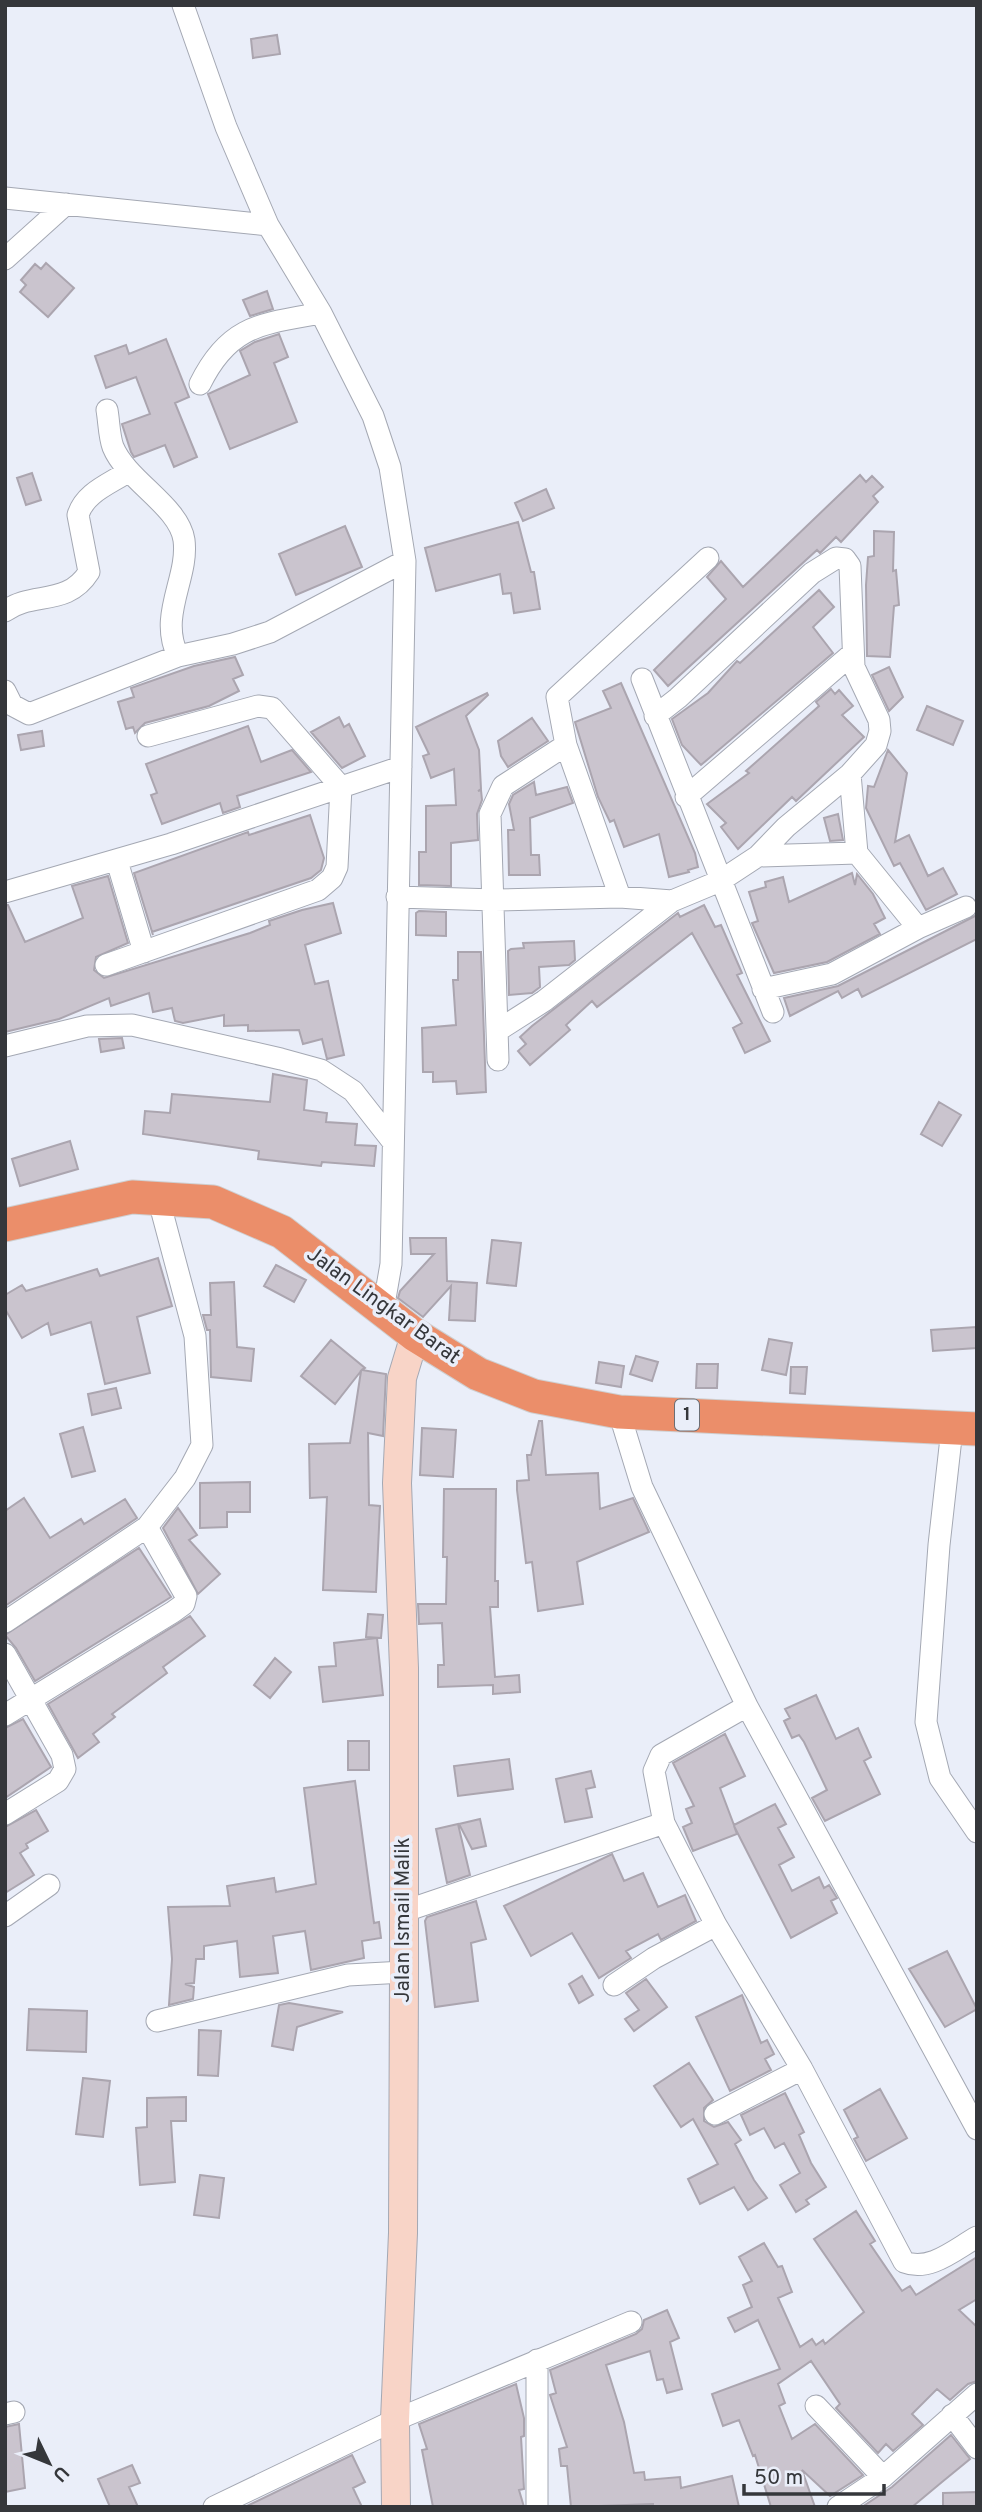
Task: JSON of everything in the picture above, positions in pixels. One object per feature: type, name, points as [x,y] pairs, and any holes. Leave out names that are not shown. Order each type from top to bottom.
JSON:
[{"type":"highway","name":"Jalan Lingkar Barat","points":[[5,1226],[132,1197],[213,1202],[282,1232],[415,1335],[478,1374],[534,1396],[619,1412],[965,1429]]},
{"type":"main road","name":"Jalan Ismail Malik","points":[[396,2507],[395,2420],[403,2233],[404,1972],[404,1668],[397,1483],[402,1378],[415,1335]]},
{"type":"street","points":[[183,5],[226,127],[268,225],[321,313],[373,415],[390,467],[405,561],[391,1264],[383,1310]]},
{"type":"street","points":[[5,198],[268,225]]},
{"type":"street","points":[[5,259],[66,204]]},
{"type":"street","points":[[200,384],[213,357],[243,333],[266,323],[321,313]]},
{"type":"street","points":[[107,410],[113,447],[129,471],[167,511],[184,541],[171,626],[172,643],[178,656]]},
{"type":"street","points":[[5,611],[17,604],[65,593],[83,583],[89,572],[78,514],[81,506],[91,494],[129,471]]},
{"type":"street","points":[[620,897],[566,745],[557,697],[708,558]]},
{"type":"street","points":[[497,1031],[544,1001],[672,901],[720,881],[758,856],[786,827],[850,774],[876,745],[880,731],[879,720],[854,667],[850,566],[845,559],[836,558],[812,573],[678,698],[655,716]]},
{"type":"street","points":[[5,691],[12,705],[29,714],[178,656],[233,644],[270,632],[405,561]]},
{"type":"street","points":[[686,797],[852,654]]},
{"type":"street","points":[[642,679],[686,797],[773,1012]]},
{"type":"street","points":[[106,965],[305,895],[327,884],[337,867],[341,787],[272,708],[258,706],[148,736]]},
{"type":"street","points":[[498,1060],[495,900],[490,814],[503,786],[566,745]]},
{"type":"street","points":[[5,892],[117,861],[401,767]]},
{"type":"street","points":[[850,774],[857,853],[918,928]]},
{"type":"street","points":[[758,856],[857,853]]},
{"type":"street","points":[[117,861],[144,952]]},
{"type":"street","points":[[397,897],[495,900],[620,897],[672,901]]},
{"type":"street","points":[[763,989],[832,974],[918,928],[967,907]]},
{"type":"street","points":[[5,1046],[87,1026],[132,1025],[269,1056],[321,1070],[353,1091],[393,1142]]},
{"type":"street","points":[[5,1622],[147,1527],[185,1478],[202,1445],[195,1336],[158,1197]]},
{"type":"street","points":[[619,1412],[642,1487],[747,1706],[977,2129]]},
{"type":"street","points":[[965,1429],[939,1545],[926,1722],[940,1778],[977,1832]]},
{"type":"street","points":[[5,1715],[184,1604],[185,1591],[147,1527]]},
{"type":"street","points":[[5,1654],[62,1755],[65,1773],[58,1781],[5,1814]]},
{"type":"street","points":[[747,1706],[661,1755],[654,1771],[664,1823],[716,1925],[802,2069],[904,2262],[918,2267],[929,2265],[977,2237]]},
{"type":"street","points":[[402,1912],[664,1823]]},
{"type":"street","points":[[5,1916],[49,1885]]},
{"type":"street","points":[[614,1985],[654,1958],[716,1925]]},
{"type":"street","points":[[157,2021],[348,1975],[404,1972]]},
{"type":"street","points":[[715,2114],[802,2069]]},
{"type":"street","points":[[214,2507],[395,2420],[631,2322]]},
{"type":"street","points":[[537,2360],[537,2507]]},
{"type":"street","points":[[838,2507],[883,2477],[977,2394]]},
{"type":"street","points":[[816,2406],[883,2477]]},
{"type":"street","points":[[952,2415],[977,2448]]},
{"type":"building","points":[[277,35],[280,54],[253,58],[251,39]]},
{"type":"building","points":[[46,263],[74,288],[48,317],[20,292],[26,285],[21,280],[35,264],[41,269]]},
{"type":"building","points":[[267,291],[273,309],[250,316],[243,300]]},
{"type":"building","points":[[279,334],[288,357],[274,363],[297,422],[230,449],[208,394],[250,375],[240,351],[255,342]]},
{"type":"building","points":[[166,339],[189,397],[175,403],[197,457],[174,467],[165,445],[134,457],[122,424],[150,414],[136,377],[106,388],[95,356],[126,345],[129,354]]},
{"type":"building","points":[[32,473],[41,500],[26,505],[17,478]]},
{"type":"building","points":[[860,475],[866,482],[872,476],[883,487],[873,496],[878,502],[841,542],[836,537],[820,553],[817,550],[668,686],[654,670],[726,599],[707,577],[721,561],[743,587]]},
{"type":"building","points":[[546,489],[554,508],[523,521],[515,503]]},
{"type":"building","points":[[518,522],[531,572],[534,572],[540,609],[514,613],[511,593],[503,594],[500,574],[436,591],[425,548]]},
{"type":"building","points":[[345,526],[362,567],[296,595],[279,554]]},
{"type":"building","points":[[874,531],[894,532],[893,571],[896,570],[899,605],[894,606],[890,657],[867,656],[866,585],[868,557],[874,556]]},
{"type":"building","points":[[819,590],[834,607],[813,627],[833,653],[701,765],[682,745],[672,719],[708,693],[737,661],[740,663]]},
{"type":"building","points":[[235,657],[243,675],[233,679],[239,691],[209,706],[145,723],[135,733],[133,727],[126,729],[118,702],[134,697],[131,688],[194,666]]},
{"type":"building","points":[[889,667],[903,697],[889,711],[872,675]]},
{"type":"building","points":[[621,683],[695,853],[698,867],[688,870],[689,872],[669,877],[659,834],[624,847],[614,820],[610,822],[598,797],[575,722],[611,708],[603,691]]},
{"type":"building","points":[[831,689],[835,694],[839,690],[853,706],[842,715],[864,737],[796,801],[792,797],[738,849],[721,827],[726,823],[707,804],[749,773],[746,771],[819,706],[816,702]]},
{"type":"building","points":[[487,693],[466,716],[479,750],[481,789],[478,791],[481,790],[482,800],[477,814],[478,840],[451,843],[451,886],[419,885],[419,852],[426,852],[426,806],[456,805],[454,769],[431,778],[423,756],[429,754],[416,727]]},
{"type":"building","points":[[927,706],[963,721],[953,745],[917,730]]},
{"type":"building","points":[[339,717],[344,727],[349,724],[365,756],[342,768],[311,732]]},
{"type":"building","points":[[532,718],[548,741],[508,767],[501,756],[498,741]]},
{"type":"building","points":[[248,726],[261,762],[292,750],[311,772],[237,796],[240,807],[223,813],[220,803],[162,824],[151,795],[157,793],[146,764]]},
{"type":"building","points":[[42,731],[44,746],[21,750],[18,735]]},
{"type":"building","points":[[888,750],[907,773],[895,842],[909,835],[928,876],[943,868],[957,894],[926,910],[900,863],[894,866],[866,808],[868,786],[874,787]]},
{"type":"building","points":[[534,782],[536,795],[567,787],[573,803],[530,818],[531,855],[539,855],[540,875],[509,875],[508,830],[514,830],[509,804],[513,795]]},
{"type":"building","points":[[838,814],[843,840],[830,841],[824,818]]},
{"type":"building","points":[[310,815],[324,858],[321,870],[311,878],[152,932],[134,873],[248,832],[249,835]]},
{"type":"building","points":[[852,873],[855,885],[857,874],[873,894],[885,918],[874,924],[880,934],[827,962],[774,973],[752,923],[758,921],[749,892],[766,887],[765,882],[783,877],[789,902]]},
{"type":"building","points":[[108,876],[128,943],[96,957],[94,970],[104,978],[250,933],[270,925],[269,921],[302,910],[333,903],[341,933],[305,945],[315,984],[328,981],[344,1055],[327,1059],[322,1039],[303,1044],[299,1030],[248,1031],[248,1025],[224,1026],[224,1015],[183,1023],[175,1021],[172,1008],[153,1012],[149,993],[111,1006],[109,998],[59,1019],[5,1032],[5,905],[8,905],[25,942],[83,918],[72,886]]},
{"type":"building","points":[[704,905],[715,927],[721,925],[742,973],[737,975],[770,1041],[745,1053],[733,1028],[742,1023],[692,933],[597,1007],[592,1001],[566,1025],[570,1030],[530,1065],[518,1051],[526,1044],[520,1037],[532,1026],[678,913],[680,917]]},
{"type":"building","points":[[446,912],[446,936],[416,935],[416,913]]},
{"type":"building","points":[[977,915],[977,939],[862,997],[858,989],[842,998],[838,991],[790,1016],[784,998],[838,986]]},
{"type":"building","points":[[574,941],[575,960],[569,965],[539,967],[540,987],[532,993],[509,995],[508,951],[524,948],[523,943]]},
{"type":"building","points":[[458,952],[481,952],[486,1092],[457,1094],[456,1081],[433,1082],[433,1072],[423,1072],[422,1028],[456,1025],[453,980],[458,980]]},
{"type":"building","points":[[122,1038],[124,1048],[101,1052],[99,1039]]},
{"type":"building","points":[[273,1074],[307,1080],[304,1110],[327,1113],[326,1122],[357,1124],[355,1145],[376,1146],[374,1166],[322,1162],[321,1166],[258,1159],[259,1151],[143,1134],[145,1111],[170,1113],[172,1094],[270,1102]]},
{"type":"building","points":[[939,1102],[961,1115],[942,1146],[921,1134]]},
{"type":"building","points":[[70,1141],[78,1169],[20,1186],[12,1159]]},
{"type":"building","points":[[410,1238],[446,1238],[447,1281],[477,1283],[475,1321],[449,1320],[451,1286],[423,1317],[398,1298],[400,1291],[434,1254],[411,1254]]},
{"type":"building","points":[[492,1240],[521,1243],[516,1286],[487,1283]]},
{"type":"building","points":[[158,1258],[172,1306],[137,1317],[150,1373],[105,1384],[91,1322],[51,1335],[48,1323],[22,1338],[5,1309],[5,1295],[22,1285],[26,1291],[97,1269],[100,1276]]},
{"type":"building","points":[[276,1265],[306,1280],[294,1302],[264,1286]]},
{"type":"building","points":[[234,1282],[237,1347],[254,1349],[251,1381],[211,1377],[210,1330],[207,1330],[203,1315],[211,1315],[210,1283]]},
{"type":"building","points":[[976,1327],[977,1348],[933,1351],[931,1330]]},
{"type":"building","points":[[769,1339],[792,1343],[786,1375],[762,1370]]},
{"type":"building","points":[[331,1340],[365,1368],[362,1370],[386,1374],[383,1436],[368,1433],[369,1505],[380,1506],[376,1592],[323,1590],[327,1497],[310,1498],[309,1444],[350,1443],[361,1371],[335,1404],[301,1376]]},
{"type":"building","points":[[636,1356],[658,1362],[652,1381],[630,1374]]},
{"type":"building","points":[[599,1362],[624,1366],[621,1387],[596,1383]]},
{"type":"building","points":[[697,1364],[718,1364],[717,1388],[696,1388]]},
{"type":"building","points":[[791,1367],[807,1367],[805,1394],[790,1393]]},
{"type":"building","points":[[116,1388],[121,1408],[92,1415],[88,1394]]},
{"type":"building","points":[[539,1421],[542,1421],[546,1475],[598,1473],[600,1509],[633,1498],[649,1532],[577,1562],[583,1604],[538,1611],[532,1562],[526,1563],[517,1481],[529,1480],[527,1455],[531,1455]]},
{"type":"building","points":[[83,1427],[95,1471],[72,1477],[60,1434]]},
{"type":"building","points":[[422,1428],[456,1430],[453,1477],[420,1475]]},
{"type":"building","points":[[250,1482],[250,1512],[227,1512],[227,1527],[200,1528],[200,1483]]},
{"type":"building","points":[[444,1489],[496,1489],[495,1581],[498,1581],[498,1607],[490,1607],[495,1677],[519,1675],[520,1692],[493,1694],[493,1685],[438,1687],[438,1665],[444,1665],[442,1623],[419,1624],[418,1604],[446,1604],[447,1557],[443,1557]]},
{"type":"building","points":[[24,1498],[50,1538],[81,1519],[84,1524],[125,1499],[137,1518],[5,1606],[5,1511]]},
{"type":"building","points":[[178,1508],[197,1535],[189,1540],[220,1574],[198,1594],[163,1528]]},
{"type":"building","points":[[139,1548],[171,1597],[35,1681],[16,1648],[5,1635]]},
{"type":"building","points":[[368,1614],[383,1615],[381,1638],[366,1637]]},
{"type":"building","points":[[190,1616],[205,1636],[163,1667],[167,1673],[112,1714],[115,1717],[93,1734],[99,1742],[78,1758],[48,1704]]},
{"type":"building","points":[[377,1638],[383,1695],[323,1702],[319,1667],[336,1666],[334,1643]]},
{"type":"building","points":[[275,1658],[291,1672],[270,1698],[254,1685]]},
{"type":"building","points":[[816,1695],[836,1739],[858,1728],[871,1757],[864,1761],[880,1794],[825,1821],[812,1798],[827,1790],[804,1742],[799,1735],[792,1738],[784,1721],[790,1718],[785,1709]]},
{"type":"building","points":[[23,1719],[51,1767],[5,1798],[5,1728]]},
{"type":"building","points":[[725,1734],[745,1776],[720,1788],[734,1825],[775,1804],[786,1824],[778,1828],[794,1857],[779,1865],[792,1891],[819,1877],[824,1888],[829,1885],[837,1898],[831,1901],[837,1913],[791,1938],[734,1826],[737,1834],[693,1851],[683,1827],[692,1823],[686,1809],[694,1806],[673,1763]]},
{"type":"building","points":[[348,1741],[369,1741],[369,1770],[348,1770]]},
{"type":"building","points":[[509,1759],[513,1789],[458,1796],[454,1766]]},
{"type":"building","points":[[591,1771],[595,1787],[586,1789],[592,1817],[565,1822],[556,1779]]},
{"type":"building","points":[[355,1781],[374,1923],[379,1922],[381,1938],[362,1941],[364,1958],[311,1970],[305,1931],[273,1936],[278,1973],[240,1977],[237,1941],[204,1946],[204,1959],[196,1959],[194,1983],[185,1984],[194,1987],[193,1999],[169,2005],[172,1959],[168,1907],[230,1906],[227,1886],[274,1878],[276,1892],[316,1884],[304,1788]]},
{"type":"building","points":[[36,1810],[48,1831],[26,1844],[28,1848],[20,1853],[34,1875],[5,1893],[5,1827]]},
{"type":"building","points":[[480,1819],[486,1846],[472,1849],[459,1824]]},
{"type":"building","points":[[458,1824],[470,1875],[447,1883],[436,1829]]},
{"type":"building","points":[[612,1854],[624,1881],[643,1873],[658,1907],[685,1895],[696,1921],[661,1940],[658,1934],[626,1951],[631,1958],[599,1978],[572,1933],[531,1956],[504,1906]]},
{"type":"building","points":[[476,1901],[486,1939],[471,1943],[478,2001],[435,2007],[425,1921],[427,1917]]},
{"type":"building","points":[[947,1951],[977,2009],[945,2027],[909,1969]]},
{"type":"building","points":[[582,1976],[593,1995],[579,2003],[569,1984]]},
{"type":"building","points":[[646,1979],[667,2007],[634,2031],[625,2019],[639,2010],[626,1993]]},
{"type":"building","points":[[742,1995],[761,2043],[767,2040],[774,2054],[765,2059],[771,2070],[730,2091],[696,2017]]},
{"type":"building","points":[[289,2003],[343,2012],[297,2027],[293,2050],[272,2046],[279,2005]]},
{"type":"building","points":[[29,2009],[87,2011],[86,2052],[27,2050]]},
{"type":"building","points":[[199,2030],[221,2031],[218,2076],[198,2075]]},
{"type":"building","points":[[689,2063],[713,2100],[704,2108],[704,2121],[714,2127],[728,2122],[741,2140],[735,2144],[767,2198],[748,2210],[734,2187],[700,2204],[688,2179],[718,2164],[693,2119],[681,2127],[654,2086]]},
{"type":"building","points":[[83,2078],[110,2081],[103,2137],[76,2134]]},
{"type":"building","points":[[880,2089],[907,2138],[866,2161],[854,2139],[858,2137],[844,2110]]},
{"type":"building","points":[[785,2093],[804,2132],[799,2135],[811,2163],[826,2187],[806,2200],[809,2204],[796,2212],[780,2185],[800,2173],[784,2143],[775,2148],[764,2128],[750,2135],[741,2115]]},
{"type":"building","points":[[186,2097],[186,2121],[171,2121],[175,2182],[140,2185],[136,2128],[147,2127],[147,2098]]},
{"type":"building","points":[[200,2175],[224,2178],[219,2218],[194,2215]]},
{"type":"building","points":[[856,2211],[875,2241],[870,2244],[902,2291],[910,2286],[916,2295],[977,2257],[977,2299],[959,2310],[977,2327],[977,2381],[968,2384],[950,2400],[937,2389],[912,2414],[923,2425],[893,2451],[886,2444],[878,2453],[836,2408],[840,2404],[811,2361],[778,2384],[785,2403],[779,2406],[792,2439],[815,2424],[863,2475],[830,2496],[802,2470],[815,2507],[771,2507],[755,2455],[753,2456],[739,2420],[723,2426],[712,2394],[780,2369],[758,2320],[735,2332],[728,2318],[752,2307],[743,2285],[752,2281],[739,2257],[764,2243],[778,2267],[782,2266],[792,2292],[778,2298],[800,2347],[812,2339],[816,2345],[823,2340],[825,2344],[864,2312],[814,2239]]},
{"type":"building","points":[[667,2310],[679,2338],[670,2342],[682,2389],[667,2393],[663,2379],[657,2380],[650,2351],[606,2365],[624,2422],[634,2473],[644,2472],[645,2480],[680,2477],[681,2488],[732,2476],[739,2507],[653,2507],[653,2504],[571,2507],[567,2466],[561,2466],[559,2449],[567,2447],[550,2395],[556,2393],[550,2370],[636,2334],[642,2329],[644,2320]]},
{"type":"building","points":[[516,2384],[524,2418],[524,2436],[521,2437],[524,2489],[519,2490],[524,2507],[433,2507],[422,2450],[427,2449],[419,2424]]},
{"type":"building","points":[[19,2424],[25,2488],[5,2492],[5,2427]]},
{"type":"building","points":[[951,2435],[970,2459],[912,2507],[862,2507],[892,2487]]},
{"type":"building","points":[[352,2455],[365,2482],[353,2488],[362,2507],[245,2507]]},
{"type":"building","points":[[132,2465],[140,2483],[129,2487],[138,2507],[110,2507],[98,2479]]},
{"type":"building","points":[[977,2492],[977,2507],[943,2507],[943,2493]]}]
